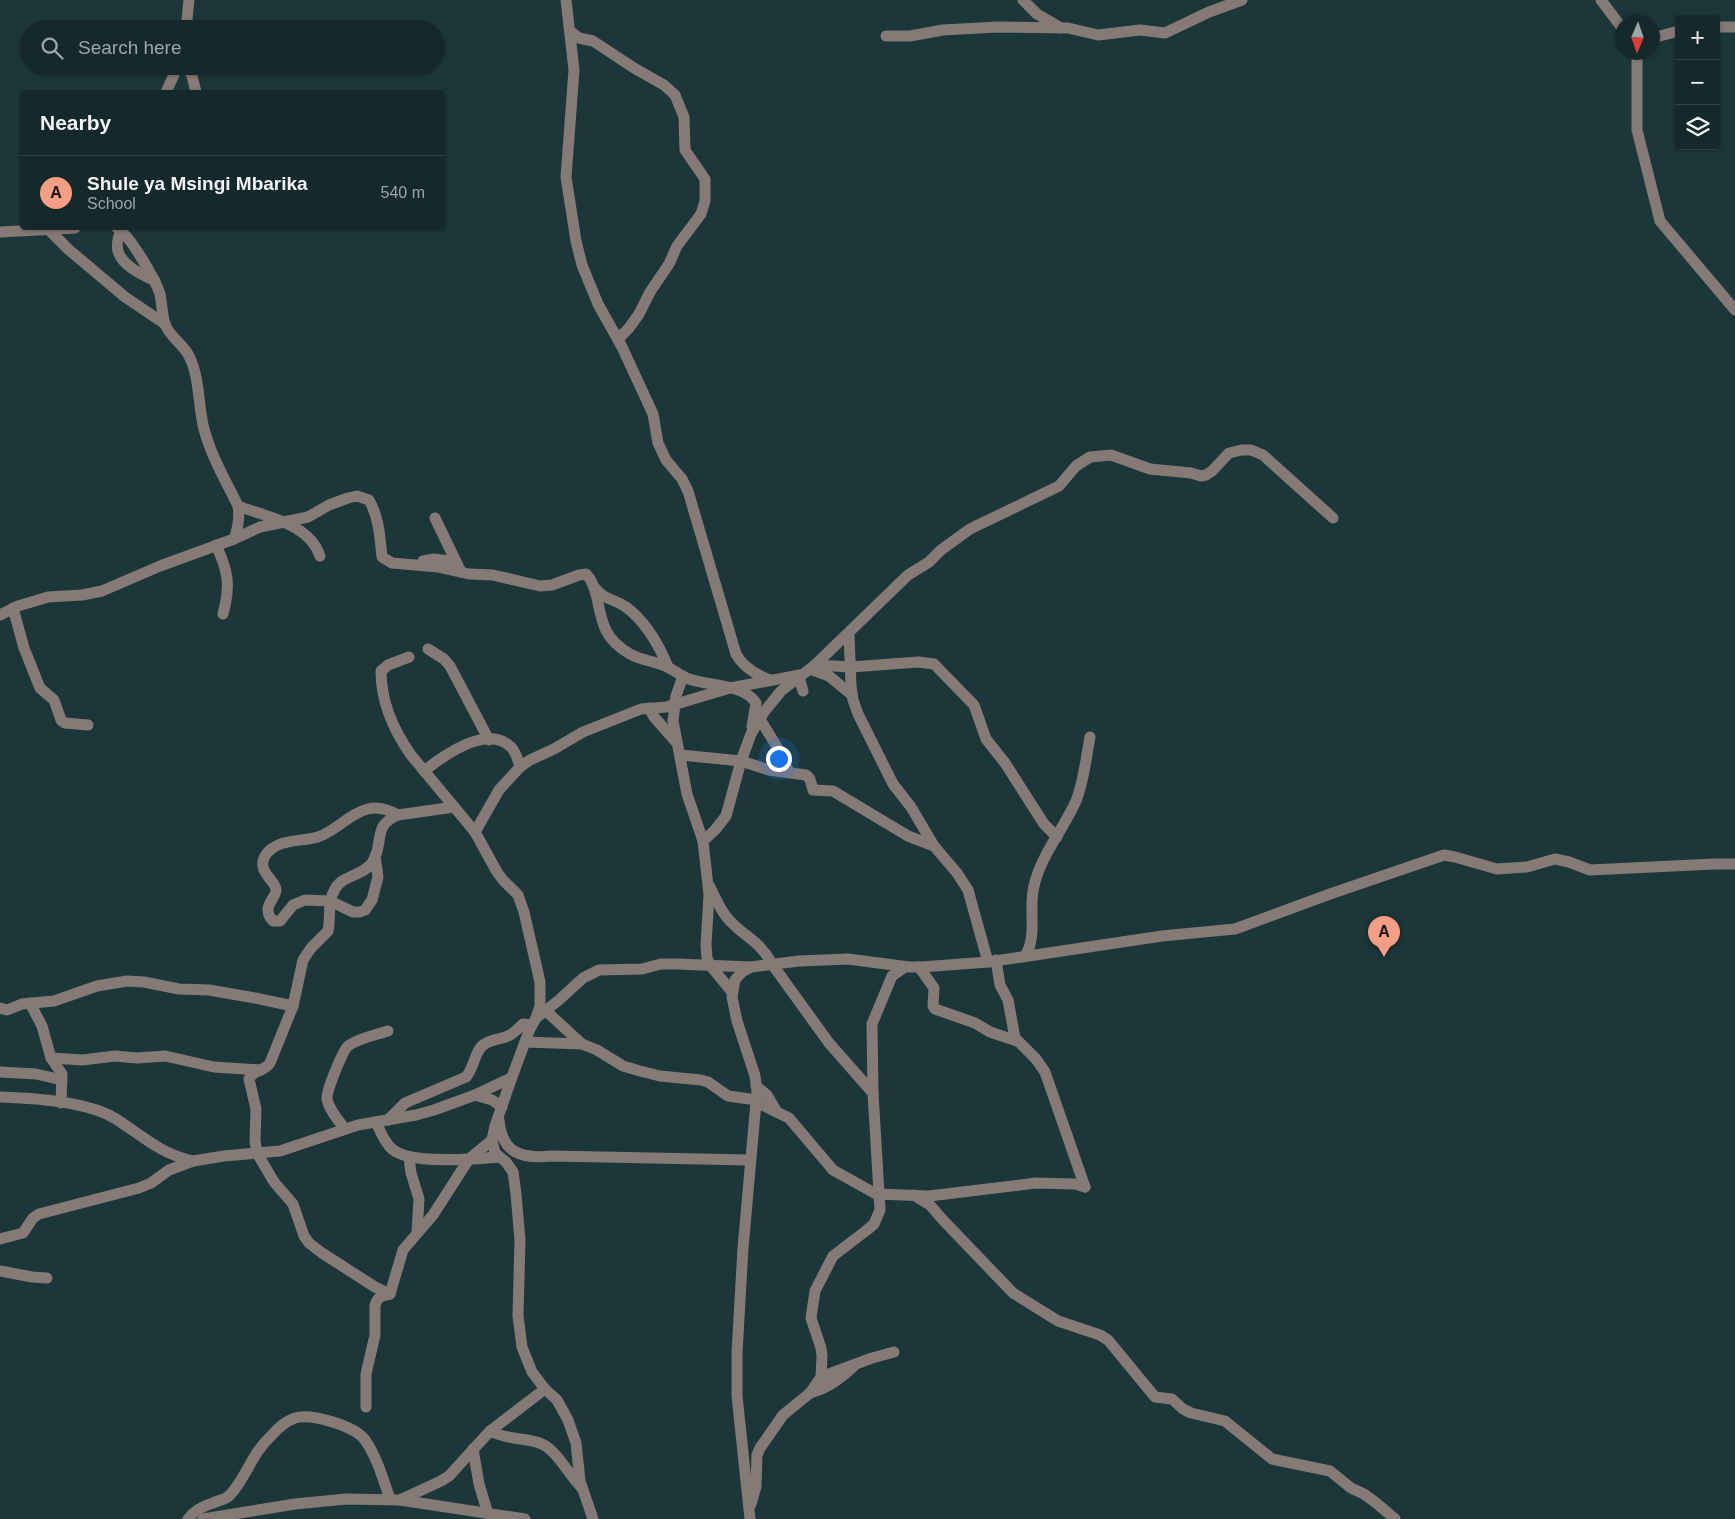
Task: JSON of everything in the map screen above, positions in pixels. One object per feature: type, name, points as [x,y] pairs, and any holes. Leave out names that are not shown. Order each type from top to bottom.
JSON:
[{"type":"street","points":[[187,20],[189,0]]},
{"type":"street","points":[[566,0],[574,70],[567,162],[569,200],[582,265],[598,304],[618,339],[653,414],[658,443],[666,460],[682,479],[688,491],[736,654],[756,678],[756,703],[751,734]]},
{"type":"street","points":[[1023,0],[1038,14],[1061,28]]},
{"type":"street","points":[[886,36],[910,36],[968,28],[1061,28],[1098,35],[1140,30],[1165,33],[1209,12],[1242,0]]},
{"type":"street","points":[[1600,0],[1615,19]]},
{"type":"street","points":[[1720,27],[1735,27]]},
{"type":"street","points":[[571,32],[578,38],[593,41],[664,85],[675,95],[684,117],[685,150],[706,181],[705,201],[701,214],[677,246],[669,264],[658,278],[639,314],[618,339]]},
{"type":"street","points":[[1660,36],[1675,32]]},
{"type":"street","points":[[1638,60],[1637,130],[1660,221],[1735,310]]},
{"type":"street","points":[[167,90],[174,75]]},
{"type":"street","points":[[192,75],[196,90]]},
{"type":"street","points":[[0,232],[49,230],[68,249],[125,297],[165,324]]},
{"type":"street","points":[[121,230],[155,281],[163,305],[165,324],[174,339],[190,358],[204,431],[215,459],[238,506],[238,530],[234,539]]},
{"type":"street","points":[[704,841],[726,816],[741,761],[751,734],[760,718],[781,692],[849,634],[903,580],[929,562],[963,534],[997,515],[1059,486],[1076,466],[1090,457],[1111,456],[1150,469],[1206,476],[1229,453],[1251,450],[1263,455],[1333,518]]},
{"type":"street","points":[[88,725],[65,723],[61,720],[54,700],[40,688],[24,648],[4,612],[48,597],[102,591],[260,527],[308,516],[348,498],[363,497],[369,500],[375,513],[382,557],[392,563],[412,565],[434,559],[458,567],[540,586],[552,585],[579,574],[586,574],[604,598],[625,606],[638,618],[650,632],[668,667]]},
{"type":"street","points":[[238,506],[289,524],[314,542],[320,556]]},
{"type":"street","points":[[435,518],[458,567]]},
{"type":"street","points":[[216,545],[225,564],[228,583],[227,600],[223,614]]},
{"type":"street","points":[[594,586],[601,620],[606,633],[614,644],[638,658],[668,667],[683,676],[702,683],[730,688],[752,698],[756,703],[760,718],[778,747],[789,772]]},
{"type":"street","points":[[538,1018],[626,1067],[656,1076],[708,1082],[728,1096],[756,1101],[789,1118],[833,1170],[873,1193],[914,1196],[1036,1184],[1075,1184],[1085,1187],[1045,1072],[1013,1034],[1008,1000],[1000,985],[968,890],[957,872],[934,846],[911,807],[894,784],[858,714],[852,695],[849,634]]},
{"type":"street","points":[[428,649],[444,658],[450,666],[489,740]]},
{"type":"street","points":[[409,657],[388,665],[383,669],[382,685],[394,727],[402,742],[424,771],[475,832],[497,872],[522,901],[540,982],[538,1018],[525,1042],[511,1078],[492,1140],[494,1150],[513,1172],[520,1240],[518,1316],[522,1347],[532,1372],[561,1407],[572,1431],[582,1489],[593,1519]]},
{"type":"street","points":[[475,832],[499,790],[520,767],[583,732],[635,711],[648,708],[663,708],[730,688],[756,678],[770,680],[806,671],[918,662],[934,664],[974,706],[986,739],[1005,763],[1044,824],[1057,837]]},
{"type":"street","points":[[803,691],[806,671]]},
{"type":"street","points":[[806,671],[829,676],[852,695]]},
{"type":"street","points":[[683,676],[674,704],[673,721],[682,752],[687,794],[704,841],[709,900],[706,945],[710,965],[732,992]]},
{"type":"street","points":[[648,708],[682,752],[741,761],[769,770],[806,775],[810,779],[813,790],[833,790],[908,836],[934,846]]},
{"type":"street","points":[[1024,956],[1031,944],[1032,903],[1035,881],[1078,795],[1090,737]]},
{"type":"street","points":[[424,771],[449,752],[459,747],[489,740],[503,741],[512,748],[517,756],[520,767]]},
{"type":"street","points":[[398,815],[384,809],[368,809],[322,836],[289,842],[267,853],[264,858],[265,871],[276,888],[276,892],[269,902],[268,912],[273,921],[280,921],[293,905],[298,902],[316,899],[330,901],[353,912],[365,910],[372,900],[378,877],[375,856],[381,828],[390,818],[398,815],[454,808]]},
{"type":"street","points":[[388,1120],[405,1103],[466,1077],[482,1046],[488,1042],[509,1036],[523,1024],[538,1018],[583,978],[596,971],[668,964],[751,967],[848,959],[905,967],[919,967],[992,961],[1162,936],[1235,929],[1444,855],[1497,869],[1527,867],[1555,860],[1569,862],[1590,870],[1735,864]]},
{"type":"street","points":[[249,1081],[253,1073],[263,1070],[270,1062],[293,1006],[303,960],[311,948],[328,931],[330,901],[338,884],[368,867],[375,856]]},
{"type":"street","points":[[707,881],[724,914],[737,928],[759,944],[765,951],[772,964],[829,1044],[873,1093]]},
{"type":"street","points":[[750,1514],[737,1396],[737,1353],[756,1086],[755,1076],[735,1014],[732,992],[736,980],[742,972],[751,967]]},
{"type":"street","points":[[750,1514],[756,1488],[760,1448],[783,1415],[810,1393],[821,1377],[821,1348],[811,1318],[815,1290],[833,1256],[874,1224],[880,1210],[873,1093],[873,1021],[892,976],[905,967]]},
{"type":"street","points":[[919,967],[934,988],[933,1006],[935,1009],[1017,1041]]},
{"type":"street","points":[[0,1008],[10,1009],[18,1005],[54,1001],[103,984],[127,980],[179,990],[209,990],[293,1006]]},
{"type":"street","points":[[30,1004],[42,1026],[51,1058],[62,1074],[61,1103]]},
{"type":"street","points":[[345,1129],[326,1099],[328,1088],[335,1076],[341,1055],[348,1046],[388,1031]]},
{"type":"street","points":[[525,1042],[582,1044]]},
{"type":"street","points":[[51,1058],[77,1060],[115,1056],[137,1058],[165,1056],[214,1067],[263,1070]]},
{"type":"street","points":[[237,1069],[249,1081],[256,1109],[255,1141],[257,1153],[274,1182],[294,1204],[304,1236],[309,1243],[364,1281],[390,1294]]},
{"type":"street","points":[[0,1072],[36,1074],[62,1080]]},
{"type":"street","points":[[0,1239],[23,1233],[33,1218],[39,1214],[139,1188],[151,1183],[169,1170],[193,1161],[280,1151],[345,1129],[416,1115],[475,1095],[511,1078]]},
{"type":"street","points":[[756,1086],[767,1095],[777,1112]]},
{"type":"street","points":[[475,1095],[492,1100],[500,1111],[500,1129],[508,1145],[521,1155],[534,1158],[552,1156],[750,1160]]},
{"type":"street","points":[[0,1097],[45,1099],[92,1108],[106,1113],[160,1150],[193,1161]]},
{"type":"street","points":[[376,1122],[387,1144],[393,1150],[409,1157],[437,1159],[499,1157]]},
{"type":"street","points":[[390,1294],[403,1250],[433,1215],[468,1158],[492,1140]]},
{"type":"street","points":[[409,1157],[411,1173],[419,1198],[417,1232]]},
{"type":"street","points":[[914,1196],[930,1205],[1013,1293],[1058,1321],[1100,1335],[1108,1340],[1155,1397],[1172,1399],[1187,1412],[1226,1421],[1272,1459],[1330,1471],[1351,1488],[1370,1498],[1395,1519]]},
{"type":"street","points":[[0,1271],[47,1278]]},
{"type":"street","points":[[366,1407],[366,1374],[375,1335],[375,1304],[378,1297],[390,1294]]},
{"type":"street","points":[[821,1377],[894,1352]]},
{"type":"street","points":[[810,1393],[822,1390],[838,1381],[856,1364]]},
{"type":"street","points":[[395,1500],[441,1482],[450,1476],[490,1431],[545,1389]]},
{"type":"street","points":[[188,1519],[197,1510],[227,1497],[236,1487],[252,1458],[269,1437],[291,1420],[303,1417],[347,1426],[364,1438],[395,1500]]},
{"type":"street","points":[[490,1431],[500,1436],[544,1445],[551,1450],[582,1489]]},
{"type":"street","points":[[473,1449],[478,1479],[488,1514]]},
{"type":"street","points":[[203,1519],[318,1501],[395,1500],[525,1519]]},
{"type":"place","name":"Shule ya Msingi Mbarika","points":[[1384,957]]}]
